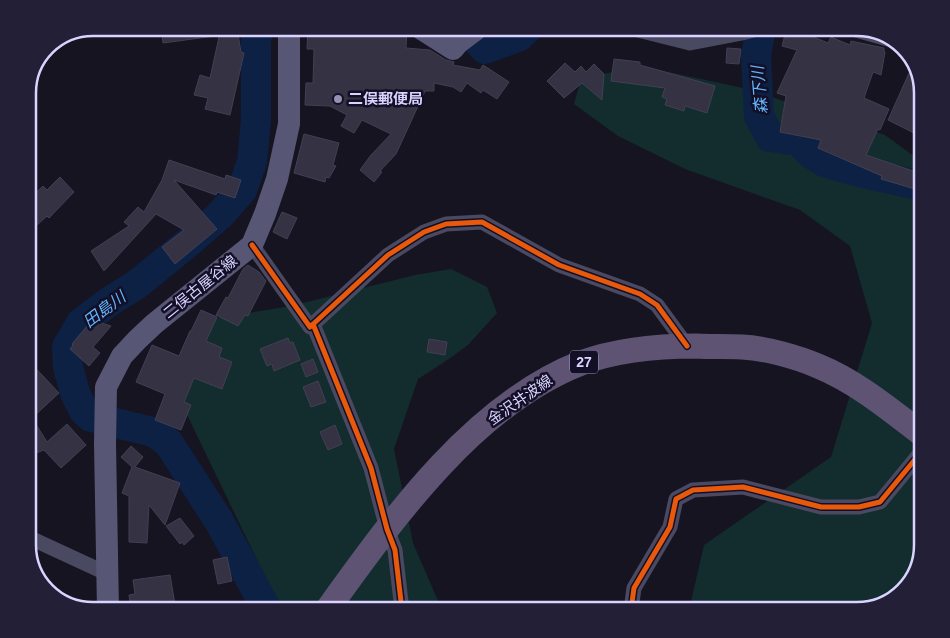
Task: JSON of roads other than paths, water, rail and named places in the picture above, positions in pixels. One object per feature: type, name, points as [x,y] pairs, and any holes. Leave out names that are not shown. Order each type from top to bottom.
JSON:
[{"type":"main road","name":"二俣古屋谷線","points":[[108,574],[105,444],[106,387],[122,356],[137,340],[154,324],[252,245],[266,214],[277,179],[288,124],[289,36]]},
{"type":"main road","points":[[433,36],[453,49],[467,36]]},
{"type":"main road","name":"金沢井波線","points":[[332,602],[422,486],[462,444],[500,411],[528,391],[589,361],[632,351],[687,346],[744,347],[786,355],[818,366],[848,381],[914,428]]},
{"type":"main road","points":[[108,574],[108,602]]},
{"type":"street","points":[[664,36],[690,42],[725,36]]},
{"type":"street","points":[[252,245],[310,327],[388,255],[424,232],[446,224],[482,222],[558,264],[640,294],[657,305],[687,346]]},
{"type":"street","points":[[313,324],[371,468],[387,529],[395,550],[401,602]]},
{"type":"street","points":[[632,602],[634,588],[670,527],[676,499],[693,490],[743,487],[821,507],[859,507],[880,502],[914,461]]},
{"type":"street","points":[[36,541],[108,574]]},
{"type":"waterway","name":"田島川","points":[[257,36],[256,119],[252,162],[242,190],[220,215],[189,242],[136,285],[110,301],[81,323],[67,347],[68,367],[75,393],[84,411],[91,417],[153,432],[168,442],[219,521],[263,602]]},
{"type":"waterway","name":"森下川","points":[[473,36],[485,49],[519,36]]},
{"type":"waterway","name":"森下川","points":[[760,36],[756,56],[759,116],[770,137],[799,141],[810,153],[824,162],[914,184]]},
{"type":"place","name":"二俣郵便局","points":[[338,99]]}]
